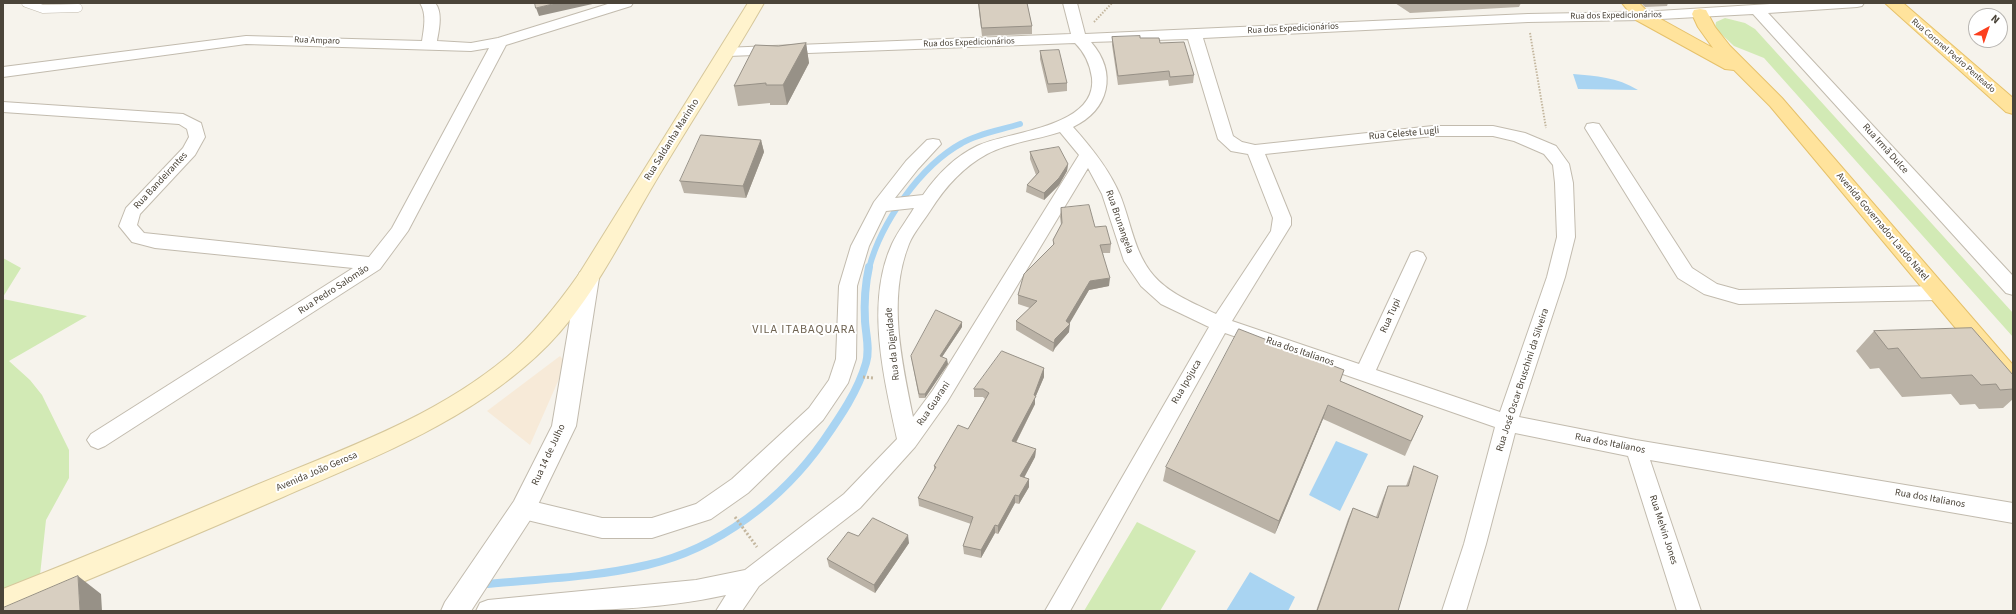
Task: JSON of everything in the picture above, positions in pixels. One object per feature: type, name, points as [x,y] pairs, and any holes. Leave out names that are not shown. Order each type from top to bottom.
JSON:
[{"type":"main road","name":"Rua Saldanha Marinho","points":[[588,278],[649,175],[728,51],[756,3]]},
{"type":"main road","name":"Avenida Governador Laudo Natel","points":[[1630,3],[1642,16],[1749,75]]},
{"type":"main road","name":"Rua Coronel Pedro Penteado","points":[[1893,3],[2010,102]]},
{"type":"main road","name":"Avenida Governador Laudo Natel","points":[[1700,14],[1704,25],[1713,36],[1749,75],[1774,99],[2013,381]]},
{"type":"main road","name":"Avenida João Gerosa","points":[[3,602],[164,537],[373,448],[447,410],[511,366],[543,336],[588,278]]},
{"type":"street","name":"Rua Amparo","points":[[3,72],[246,40],[290,40],[471,47],[500,42],[626,3]]},
{"type":"street","points":[[1063,126],[1080,116],[1094,101],[1100,91],[1100,81],[1092,51],[1079,38],[1070,3]]},
{"type":"street","name":"Rua dos Expedicionários","points":[[728,51],[1194,34],[1528,18],[1700,14],[1857,3]]},
{"type":"street","points":[[429,45],[432,24],[430,4]]},
{"type":"street","name":"Rua Irmã Dulce","points":[[1758,10],[2013,288]]},
{"type":"street","name":"Rua Celeste Lugli","points":[[1194,34],[1226,139],[1237,147],[1255,150],[1433,131],[1493,131],[1519,137],[1550,150]]},
{"type":"street","name":"Rua Pedro Salomão","points":[[98,440],[374,264],[399,231],[500,42]]},
{"type":"street","name":"Rua Bandeirantes","points":[[3,107],[183,119],[195,127],[197,137],[189,151],[132,212],[128,226],[138,238],[155,242],[374,264]]},
{"type":"street","name":"Rua Brunangela","points":[[1063,126],[1088,154],[1111,194],[1136,266],[1148,281],[1168,299],[1220,324]]},
{"type":"street","name":"Rua da Dignidade","points":[[908,441],[899,399],[888,318],[889,278],[900,245],[922,201],[953,169],[975,154],[999,143],[1063,126]]},
{"type":"street","points":[[1593,128],[1685,273],[1708,289],[1722,295],[1739,297],[1938,293]]},
{"type":"street","points":[[523,509],[602,528],[652,528],[703,512],[740,486],[816,414],[838,383],[846,359],[848,286],[860,246],[883,206],[912,165],[934,144]]},
{"type":"street","name":"Rua Ipojuca","points":[[1057,611],[1220,324],[1282,225],[1282,218],[1255,150]]},
{"type":"street","name":"Rua José Oscar Bruschini da Silveira","points":[[1454,611],[1475,544],[1507,423],[1556,277],[1566,237],[1564,183],[1561,164],[1550,150]]},
{"type":"street","name":"Rua Guarani","points":[[728,611],[751,579],[852,501],[908,441],[940,396],[1088,154]]},
{"type":"street","points":[[883,206],[922,201]]},
{"type":"street","name":"Rua Tupi","points":[[1364,374],[1417,258]]},
{"type":"street","name":"Rua 14 de Julho","points":[[455,611],[523,509],[564,426],[588,278]]},
{"type":"street","name":"Rua dos Italianos","points":[[1220,324],[1507,423],[1636,449],[2013,513]]},
{"type":"street","name":"Rua Melvin Jones","points":[[1636,449],[1689,611]]},
{"type":"street","points":[[488,611],[696,591],[751,579]]},
{"type":"lane","points":[[26,3],[30,6],[40,8],[78,8]]},
{"type":"path","points":[[1528,18],[1550,150]]},
{"type":"path","points":[[733,513],[743,529]]},
{"type":"shaded area","points":[[560,356],[566,363],[530,445],[487,411]]},
{"type":"green space","points":[[1725,18],[1745,23],[1755,29],[2013,313],[2013,337],[1764,58],[1734,46],[1715,28],[1716,22]]},
{"type":"green space","points":[[3,258],[21,268],[3,297]]},
{"type":"green space","points":[[3,299],[87,316],[9,361],[30,380],[42,395],[69,450],[69,478],[46,520],[40,575],[3,590]]},
{"type":"green space","points":[[1137,522],[1196,551],[1160,611],[1084,611]]},
{"type":"water","points":[[1573,74],[1614,80],[1622,82],[1638,90],[1578,89]]},
{"type":"water","points":[[1336,441],[1368,454],[1340,511],[1309,495]]},
{"type":"water","points":[[1250,572],[1295,597],[1288,611],[1226,611]]},
{"type":"building","points":[[535,3],[557,3],[536,8]]},
{"type":"building","points":[[979,3],[1027,3],[1032,26],[982,28]]},
{"type":"building","points":[[1140,36],[1140,38],[1159,38],[1160,43],[1184,42],[1194,75],[1170,77],[1169,71],[1118,76],[1112,37]]},
{"type":"building","points":[[806,43],[783,85],[766,85],[766,83],[734,86],[755,45],[778,46]]},
{"type":"building","points":[[1059,50],[1067,83],[1048,84],[1040,51]]},
{"type":"building","points":[[701,135],[761,140],[743,186],[680,181]]},
{"type":"building","points":[[1059,147],[1068,164],[1059,178],[1044,193],[1027,185],[1039,172],[1030,152]]},
{"type":"building","points":[[1089,205],[1095,227],[1106,226],[1111,244],[1100,245],[1110,278],[1090,281],[1066,321],[1070,324],[1055,339],[1054,343],[1016,321],[1037,301],[1018,295],[1024,274],[1054,244],[1053,240],[1062,223],[1061,208]]},
{"type":"building","points":[[936,310],[962,322],[940,356],[947,359],[925,394],[919,394],[911,356]]},
{"type":"building","points":[[1972,328],[2013,375],[2013,389],[2000,390],[1996,384],[1981,385],[1972,375],[1921,378],[1898,348],[1888,349],[1874,331]]},
{"type":"building","points":[[1239,329],[1344,370],[1340,381],[1423,416],[1411,441],[1328,405],[1279,521],[1166,467]]},
{"type":"building","points":[[1002,351],[1044,368],[1034,395],[1036,396],[1012,441],[1036,449],[1020,476],[1029,479],[1019,496],[1015,495],[998,526],[995,525],[981,550],[963,546],[973,517],[918,498],[936,467],[934,466],[958,425],[968,429],[989,393],[983,389],[974,389]]},
{"type":"building","points":[[1414,466],[1438,476],[1398,611],[1317,611],[1353,508],[1378,518],[1388,486],[1408,486]]},
{"type":"building","points":[[873,518],[908,535],[874,585],[827,559],[848,532],[858,536]]},
{"type":"building","points":[[78,576],[80,611],[3,611],[3,608]]},
{"type":"waterway","points":[[869,268],[883,233],[893,215],[904,197],[931,166],[946,153],[962,143],[983,134],[1020,124]]},
{"type":"waterway","points":[[488,584],[568,577],[647,565],[699,547],[747,519],[769,501],[808,462],[848,403],[863,373],[868,353],[865,308],[869,267]]},
{"type":"district","name":"VILA ITABAQUARA","points":[[804,330]]}]
